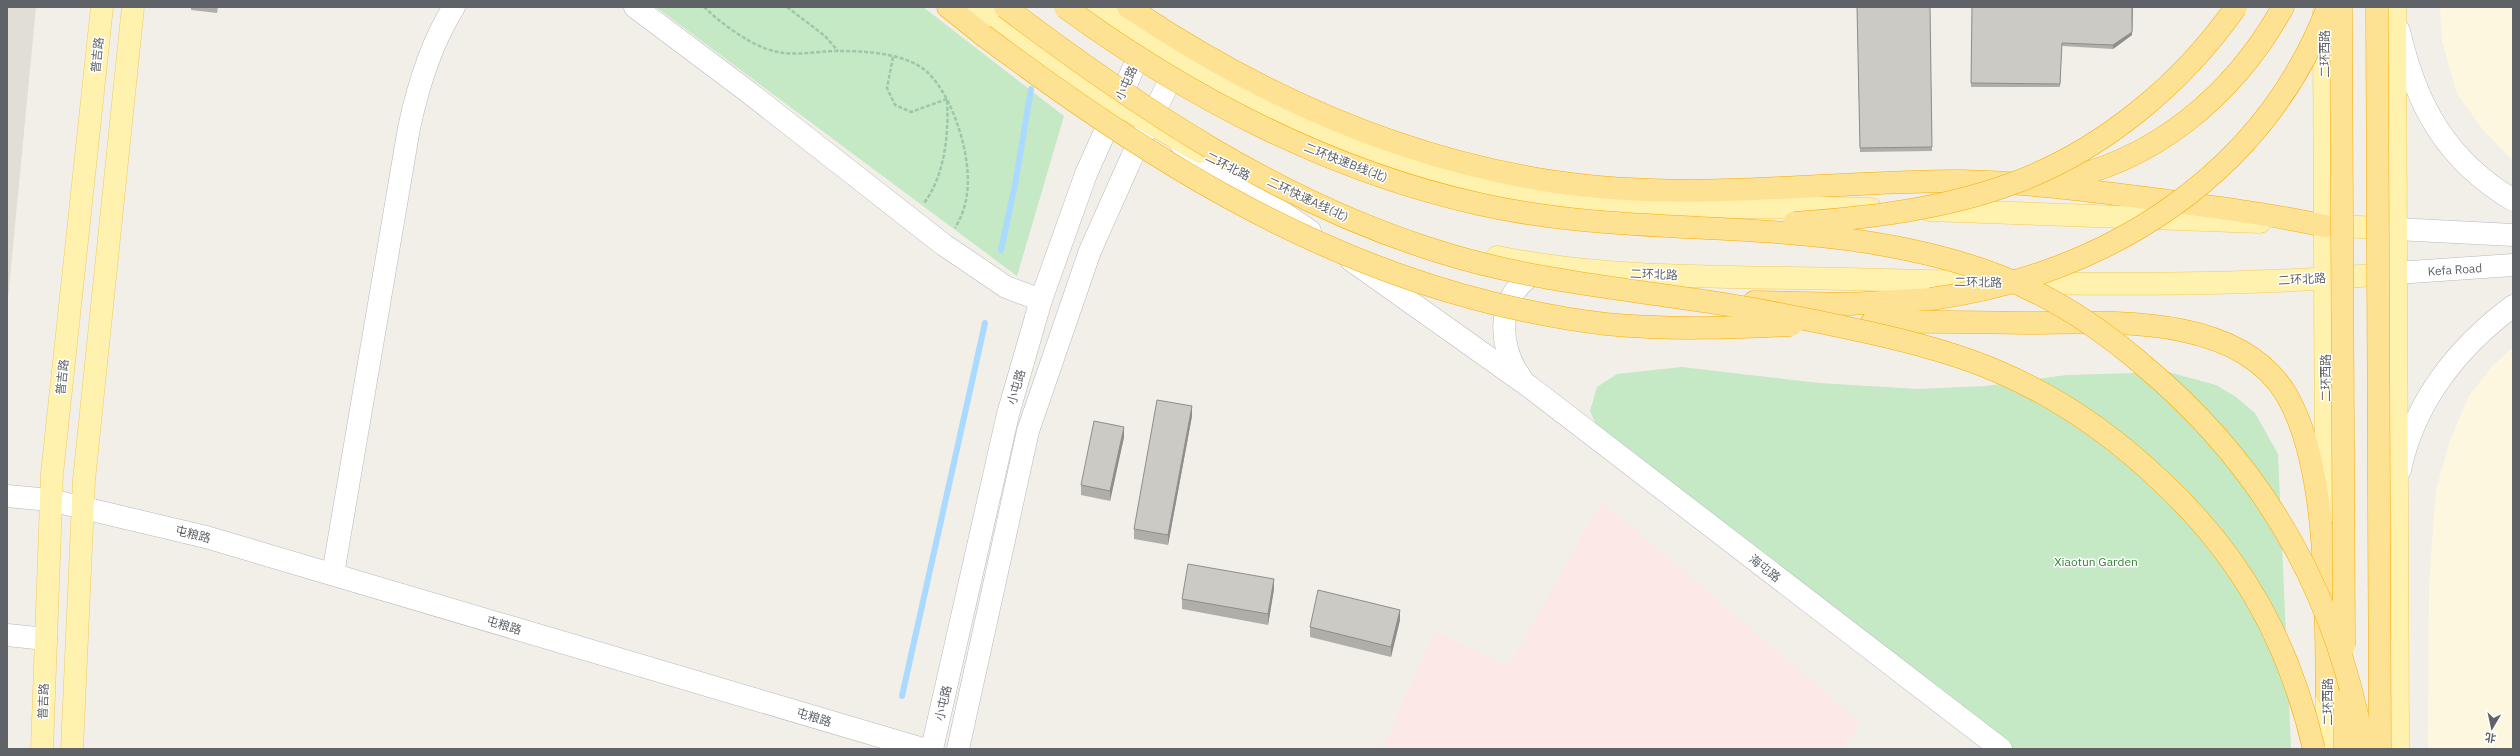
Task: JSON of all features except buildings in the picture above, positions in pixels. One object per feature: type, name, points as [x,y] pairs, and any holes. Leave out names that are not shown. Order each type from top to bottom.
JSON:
[{"type":"highway","points":[[948,7],[1081,107],[1172,167],[1247,210],[1302,237],[1387,272],[1429,286],[1515,308],[1603,324],[1704,328],[1872,322],[2100,322],[2152,325],[2202,335],[2249,358],[2265,368],[2276,380],[2286,395],[2302,430],[2316,496],[2325,609],[2327,695]]},
{"type":"highway","name":"二环快速A线(北)","points":[[1005,7],[1101,78],[1191,137],[1234,162],[1317,205],[1399,239],[1481,264],[1565,282],[1653,294]]},
{"type":"highway","name":"二环快速B线(北)","points":[[1065,7],[1127,49],[1222,106],[1300,144],[1356,167],[1439,194],[1517,212],[1590,222],[1659,225]]},
{"type":"highway","points":[[1128,7],[1239,75],[1327,117],[1409,148],[1487,170],[1559,183],[1628,189],[1741,189],[1936,182],[2023,184],[2172,201],[2325,226]]},
{"type":"highway","points":[[1659,225],[1768,224],[1869,216],[1950,202],[2015,183],[2075,154],[2142,108],[2186,67],[2236,7]]},
{"type":"highway","points":[[2023,184],[2070,178],[2096,171],[2148,147],[2173,131],[2198,112],[2240,71],[2265,38],[2283,7]]},
{"type":"highway","points":[[1653,294],[1780,304],[1898,302],[1990,289],[2019,282],[2076,262],[2118,241],[2158,217],[2208,178],[2232,156],[2273,108],[2292,81],[2308,53],[2328,7]]},
{"type":"highway","points":[[2341,7],[2345,749]]},
{"type":"highway","points":[[2377,7],[2380,749]]},
{"type":"highway","points":[[1659,225],[1799,234],[1915,252],[1998,275],[2068,310],[2103,334],[2149,370],[2219,438],[2256,484],[2280,519],[2303,561],[2325,609],[2346,670],[2364,749]]},
{"type":"highway","points":[[1653,294],[1802,318],[1949,354],[1986,366],[2020,382],[2099,429],[2135,457],[2172,491],[2207,529],[2241,573],[2270,623],[2283,651],[2294,680],[2314,749]]},
{"type":"main road","name":"普吉路","points":[[42,749],[50,500],[102,7]]},
{"type":"main road","points":[[72,749],[83,507],[133,7]]},
{"type":"main road","name":"二环北路","points":[[976,7],[1034,50],[1152,126],[1277,189],[1372,225],[1463,250],[1555,267],[1649,274],[2088,285],[2197,284],[2396,273]]},
{"type":"main road","points":[[1096,7],[1146,40],[1180,60],[1272,109],[1374,151],[1479,182],[1557,196],[1651,203],[2090,215],[2396,229]]},
{"type":"main road","name":"二环西路","points":[[2324,7],[2327,749]]},
{"type":"main road","points":[[2395,7],[2398,749]]},
{"type":"street","points":[[334,574],[416,92],[431,53],[454,7]]},
{"type":"street","points":[[635,7],[747,91],[944,245],[1006,287],[1041,300]]},
{"type":"street","points":[[2395,7],[2405,56],[2413,82],[2436,128],[2465,164],[2482,179],[2513,200]]},
{"type":"street","name":"小屯路","points":[[932,749],[1008,414],[1041,300],[1086,174],[1116,104],[1146,40]]},
{"type":"street","name":"小屯路","points":[[958,749],[1028,431],[1090,251],[1152,126],[1180,60]]},
{"type":"street","points":[[1152,126],[1315,235],[1530,387]]},
{"type":"street","points":[[2396,229],[2513,235]]},
{"type":"street","name":"Kefa Road","points":[[2396,273],[2513,265]]},
{"type":"street","points":[[1530,387],[1520,377],[1508,356],[1503,335],[1505,315],[1512,296],[1524,281],[1538,271],[1555,267]]},
{"type":"street","points":[[2397,485],[2410,434],[2433,389],[2462,350],[2485,328],[2513,306]]},
{"type":"street","name":"海屯路","points":[[1530,387],[2001,749]]},
{"type":"street","points":[[7,496],[50,500]]},
{"type":"street","name":"屯粮路","points":[[50,500],[206,537],[923,749]]},
{"type":"street","points":[[7,635],[46,638]]},
{"type":"path","points":[[704,7],[719,21],[766,49],[798,55],[839,51],[902,58],[926,71],[947,99],[960,132],[968,162],[968,194],[961,218],[944,245]]},
{"type":"path","points":[[787,7],[825,36],[839,51]]},
{"type":"path","points":[[893,57],[887,88],[895,105],[911,112],[947,99]]},
{"type":"path","points":[[911,220],[926,200],[939,172],[948,121],[947,99]]},
{"type":"shaded area","points":[[7,7],[36,7],[7,309]]},
{"type":"shaded area","points":[[2440,7],[2513,7],[2513,161],[2484,131],[2457,94],[2442,41]]},
{"type":"shaded area","points":[[2513,347],[2513,749],[2428,749],[2429,584],[2436,490],[2450,440],[2469,396],[2492,366]]},
{"type":"shaded area","points":[[1602,501],[1860,722],[1843,749],[1382,749],[1435,631],[1508,667]]},
{"type":"green space","points":[[656,7],[923,7],[1064,116],[1017,276]]},
{"type":"green space","name":"Xiaotun Garden","points":[[1682,367],[1819,383],[1918,389],[1986,386],[2067,375],[2168,372],[2216,385],[2236,397],[2255,413],[2278,454],[2291,749],[2012,749],[1599,431],[1590,411],[1597,387],[1617,374]]},
{"type":"waterway","points":[[1001,250],[1015,185],[1031,89]]},
{"type":"waterway","points":[[902,696],[985,323]]}]
